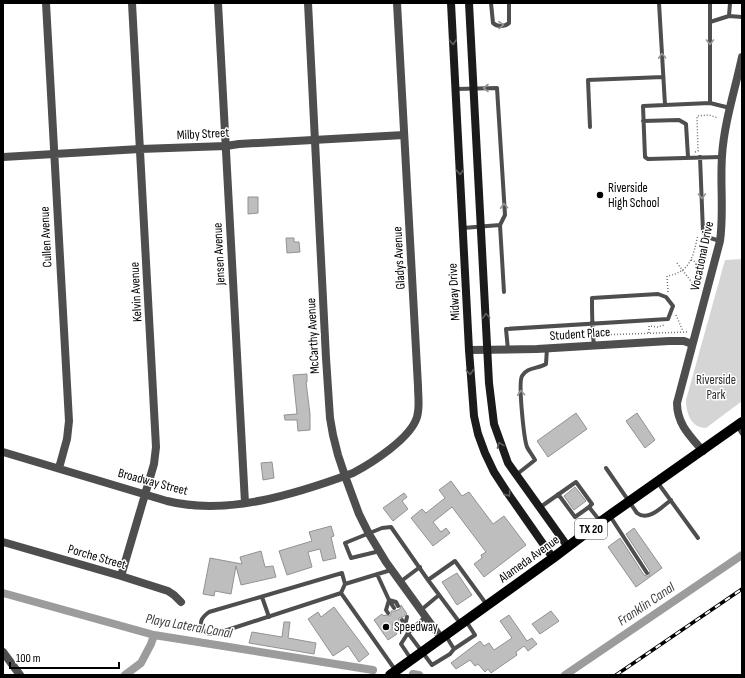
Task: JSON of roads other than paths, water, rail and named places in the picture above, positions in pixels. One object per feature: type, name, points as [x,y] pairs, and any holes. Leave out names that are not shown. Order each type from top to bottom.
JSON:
[{"type":"main road","name":"Midway Drive","points":[[451,3],[469,350],[474,416],[478,434],[485,453],[508,495],[553,558]]},
{"type":"main road","points":[[469,3],[488,350],[494,424],[505,457],[539,508],[568,547]]},
{"type":"main road","name":"Alameda Avenue","points":[[393,673],[553,558],[600,522],[740,427]]},
{"type":"street","name":"Cullen Avenue","points":[[46,3],[69,421],[67,439],[59,468]]},
{"type":"street","name":"Kelvin Avenue","points":[[121,576],[154,464],[156,447],[132,3]]},
{"type":"street","name":"Jensen Avenue","points":[[218,3],[244,503]]},
{"type":"street","name":"McCarthy Avenue","points":[[308,3],[330,418],[338,455],[345,476],[359,514],[369,534],[400,582],[423,613],[443,636]]},
{"type":"street","name":"Gladys Avenue","points":[[345,476],[362,469],[400,440],[414,425],[418,411],[397,3]]},
{"type":"street","name":"Vocational Drive","points":[[703,451],[683,426],[677,412],[677,403],[720,241],[722,222],[722,157],[730,108],[742,57]]},
{"type":"street","name":"Milby Street","points":[[3,156],[226,146],[404,135]]},
{"type":"street","name":"Student Place","points":[[469,350],[508,350],[670,341],[684,341],[692,344]]},
{"type":"street","name":"Broadway Street","points":[[3,452],[167,501],[192,505],[208,506],[270,499],[345,476]]},
{"type":"street","name":"Porche Street","points":[[3,542],[168,591],[181,602]]},
{"type":"street","points":[[3,652],[20,675]]},
{"type":"lane","points":[[491,3],[493,23],[496,26],[507,25],[509,23],[509,3]]},
{"type":"lane","points":[[659,3],[665,105]]},
{"type":"lane","points":[[710,3],[710,104]]},
{"type":"lane","points":[[729,16],[730,3]]},
{"type":"lane","points":[[710,22],[729,16],[742,17]]},
{"type":"lane","points":[[590,127],[588,80],[663,77]]},
{"type":"lane","points":[[456,89],[497,88],[505,215],[500,225],[504,292]]},
{"type":"lane","points":[[722,157],[648,159],[645,157],[643,106],[710,104],[730,108]]},
{"type":"lane","points":[[643,121],[679,120],[686,124],[688,157]]},
{"type":"lane","points":[[700,157],[703,232],[707,237],[720,241]]},
{"type":"lane","points":[[463,228],[500,225]]},
{"type":"lane","points":[[508,350],[506,329],[593,323],[668,319],[673,306],[666,296],[658,294],[592,298],[593,323],[593,336],[594,345]]},
{"type":"lane","points":[[516,475],[535,460],[527,446],[520,388],[522,377],[527,370],[541,367],[546,364],[547,348]]},
{"type":"lane","points":[[606,468],[637,513],[643,517],[653,514],[671,500]]},
{"type":"lane","points":[[539,508],[558,494],[576,482],[592,504],[575,517],[558,494]]},
{"type":"lane","points":[[658,482],[698,538]]},
{"type":"lane","points":[[589,507],[600,522]]},
{"type":"lane","points":[[609,516],[646,573]]},
{"type":"lane","points":[[380,551],[352,558],[346,543],[382,528],[390,527],[439,595],[475,635],[454,649],[450,654],[432,665],[408,634],[402,620]]},
{"type":"lane","points":[[428,580],[455,561],[487,605]]},
{"type":"lane","points":[[400,582],[420,567]]},
{"type":"lane","points":[[345,584],[392,570]]},
{"type":"lane","points":[[342,573],[345,584],[341,593],[218,633],[210,634],[203,630],[200,624],[202,617],[209,612],[342,573]]},
{"type":"lane","points":[[377,574],[389,600],[386,610],[388,613]]},
{"type":"lane","points":[[341,593],[393,673]]},
{"type":"lane","points":[[411,660],[401,644],[423,613],[439,595]]},
{"type":"lane","points":[[262,597],[269,617]]},
{"type":"lane","points":[[389,600],[396,602],[396,607]]},
{"type":"lane","points":[[405,625],[407,617]]},
{"type":"lane","points":[[396,625],[405,625]]},
{"type":"lane","points":[[443,636],[454,649]]},
{"type":"waterway","name":"Franklin Canal","points":[[565,675],[742,555]]},
{"type":"waterway","name":"Playa Lateral Canal","points":[[3,593],[154,635],[373,670]]},
{"type":"waterway","points":[[125,675],[141,663],[154,635]]},
{"type":"waterway","name":"Playa Lateral Canal","points":[[413,674],[419,675]]},
{"type":"railway","points":[[616,675],[742,589]]},
{"type":"place","name":"Riverside High School","points":[[600,195]]},
{"type":"place","name":"Speedway","points":[[386,627]]},
{"type":"park label","name":"Riverside Park","points":[[716,388]]}]
